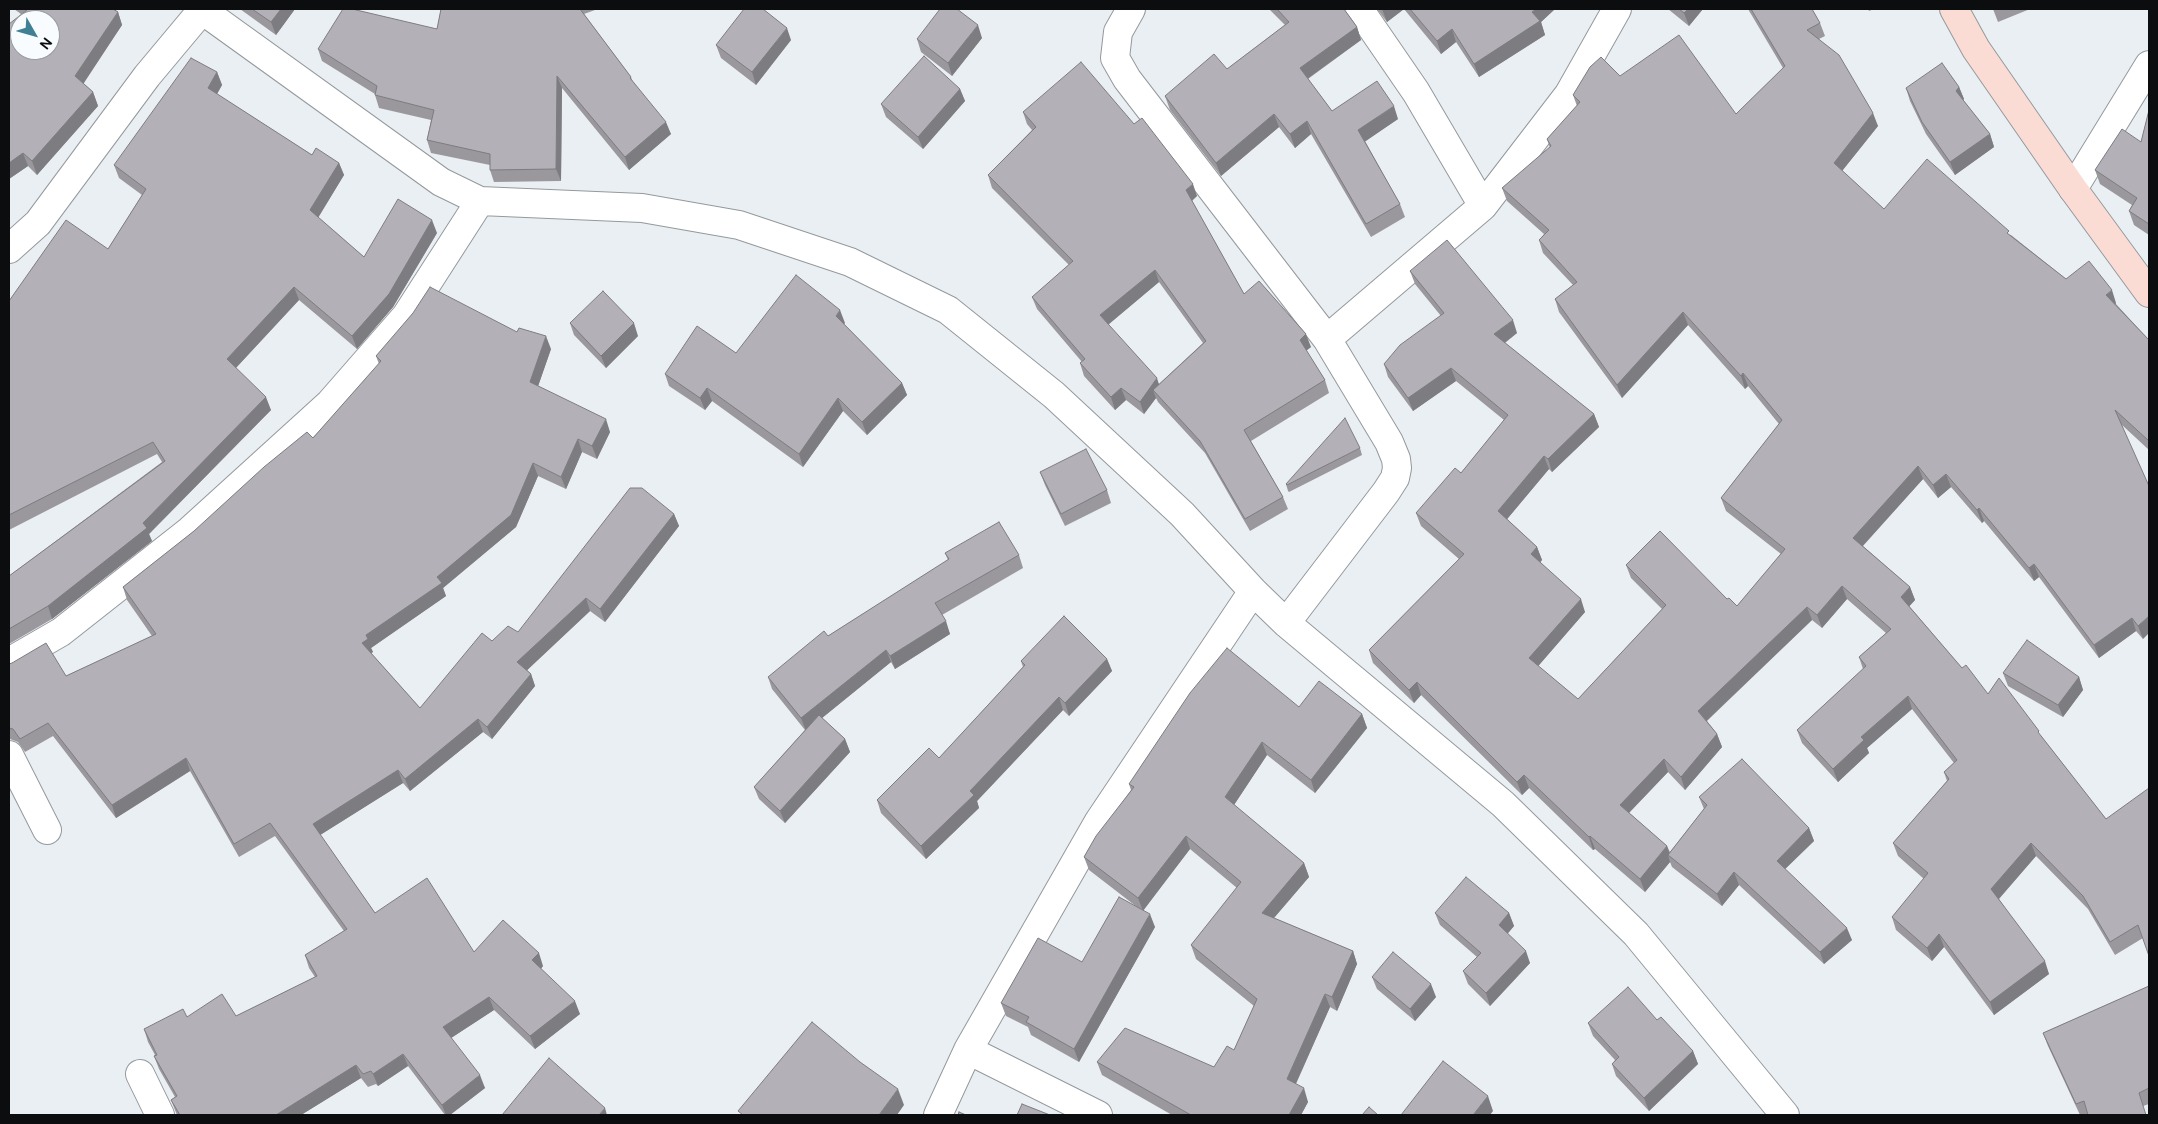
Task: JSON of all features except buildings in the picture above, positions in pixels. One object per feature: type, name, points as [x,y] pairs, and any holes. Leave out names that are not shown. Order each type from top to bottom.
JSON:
[{"type":"street","points":[[9,249],[38,223],[148,76],[203,9],[441,182],[480,201],[642,208],[739,225],[850,262],[948,310],[1054,395],[1182,514],[1253,591],[1286,623],[1503,804],[1636,934],[1785,1115]]},
{"type":"street","points":[[1131,9],[1118,32],[1115,58],[1126,80],[1327,339],[1389,442],[1396,459],[1395,478],[1386,492],[1286,623]]},
{"type":"street","points":[[1359,9],[1416,92],[1483,206]]},
{"type":"street","points":[[1327,339],[1483,206],[1569,94],[1617,9]]},
{"type":"street","points":[[1954,9],[1976,49],[2073,189],[2149,293]]},
{"type":"street","points":[[2073,189],[2149,65]]},
{"type":"street","points":[[9,662],[60,632],[188,532],[330,403],[406,316],[480,201]]},
{"type":"street","points":[[938,1115],[968,1050],[1099,822],[1253,591]]},
{"type":"street","points":[[9,755],[47,830]]},
{"type":"street","points":[[968,1050],[1098,1115]]},
{"type":"street","points":[[140,1074],[160,1115]]}]
